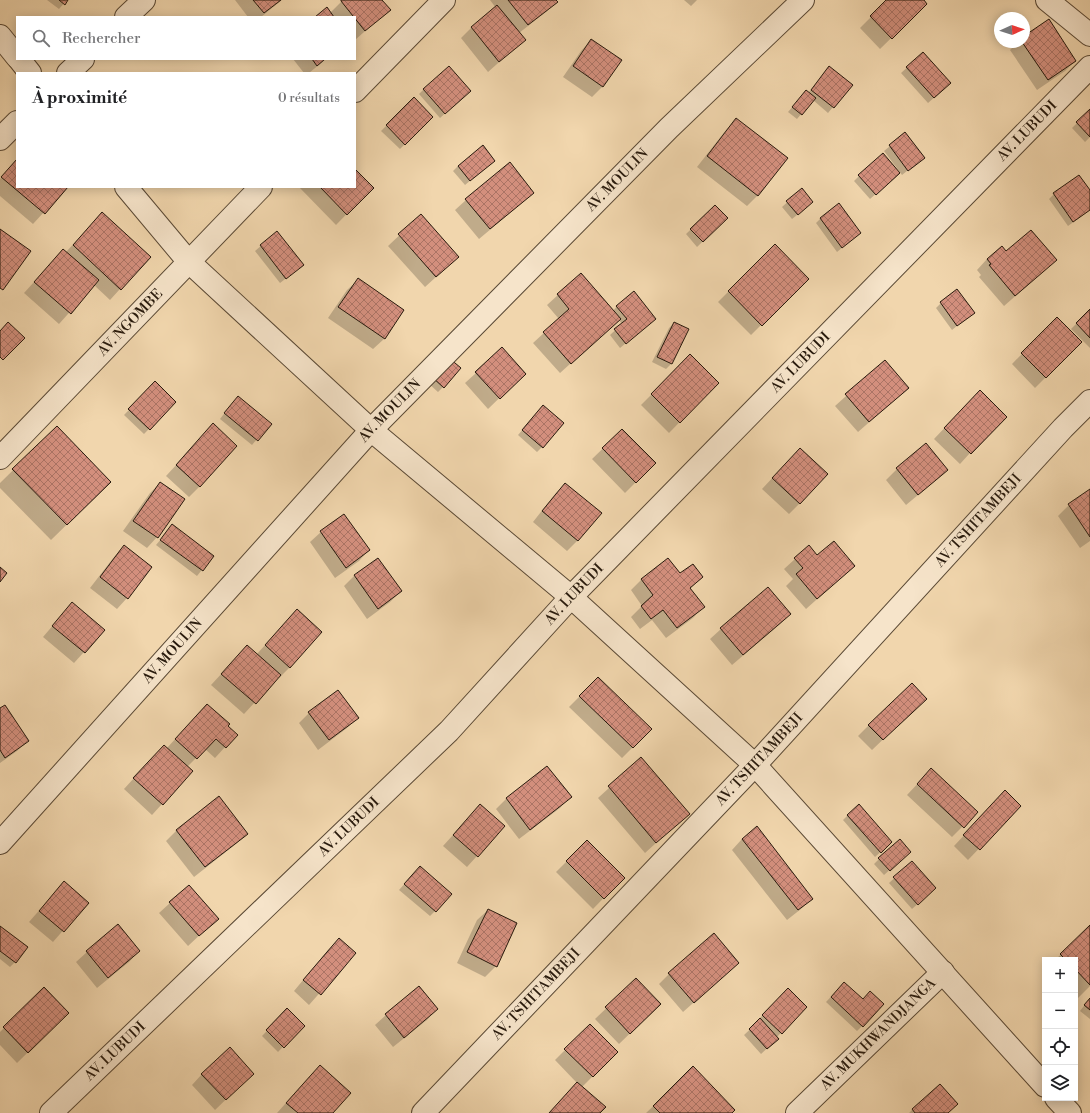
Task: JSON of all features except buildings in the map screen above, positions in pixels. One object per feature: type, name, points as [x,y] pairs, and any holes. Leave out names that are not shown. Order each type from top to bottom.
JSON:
[{"type":"street","points":[[127,16],[144,0]]},
{"type":"street","points":[[356,90],[444,0]]},
{"type":"street","name":"AV. MOULIN","points":[[0,843],[371,430],[669,128],[803,0]]},
{"type":"street","points":[[1047,0],[1090,35]]},
{"type":"street","points":[[0,36],[16,56]]},
{"type":"street","points":[[20,60],[29,72]]},
{"type":"street","points":[[69,72],[82,60]]},
{"type":"street","name":"AV. LUBUDI","points":[[51,1113],[449,731],[571,597],[1090,67]]},
{"type":"street","points":[[0,139],[16,123]]},
{"type":"street","points":[[127,188],[188,261],[371,430],[571,597],[755,765],[1042,1083]]},
{"type":"street","name":"AV. NGOMBE","points":[[0,458],[188,261],[260,188]]},
{"type":"street","name":"AV. TSHITAMBEJI","points":[[422,1113],[755,765],[1063,428],[1090,401]]},
{"type":"street","name":"AV. MUKHWANDJANGA","points":[[797,1113],[943,972]]},
{"type":"street","points":[[1059,1101],[1070,1113]]}]
